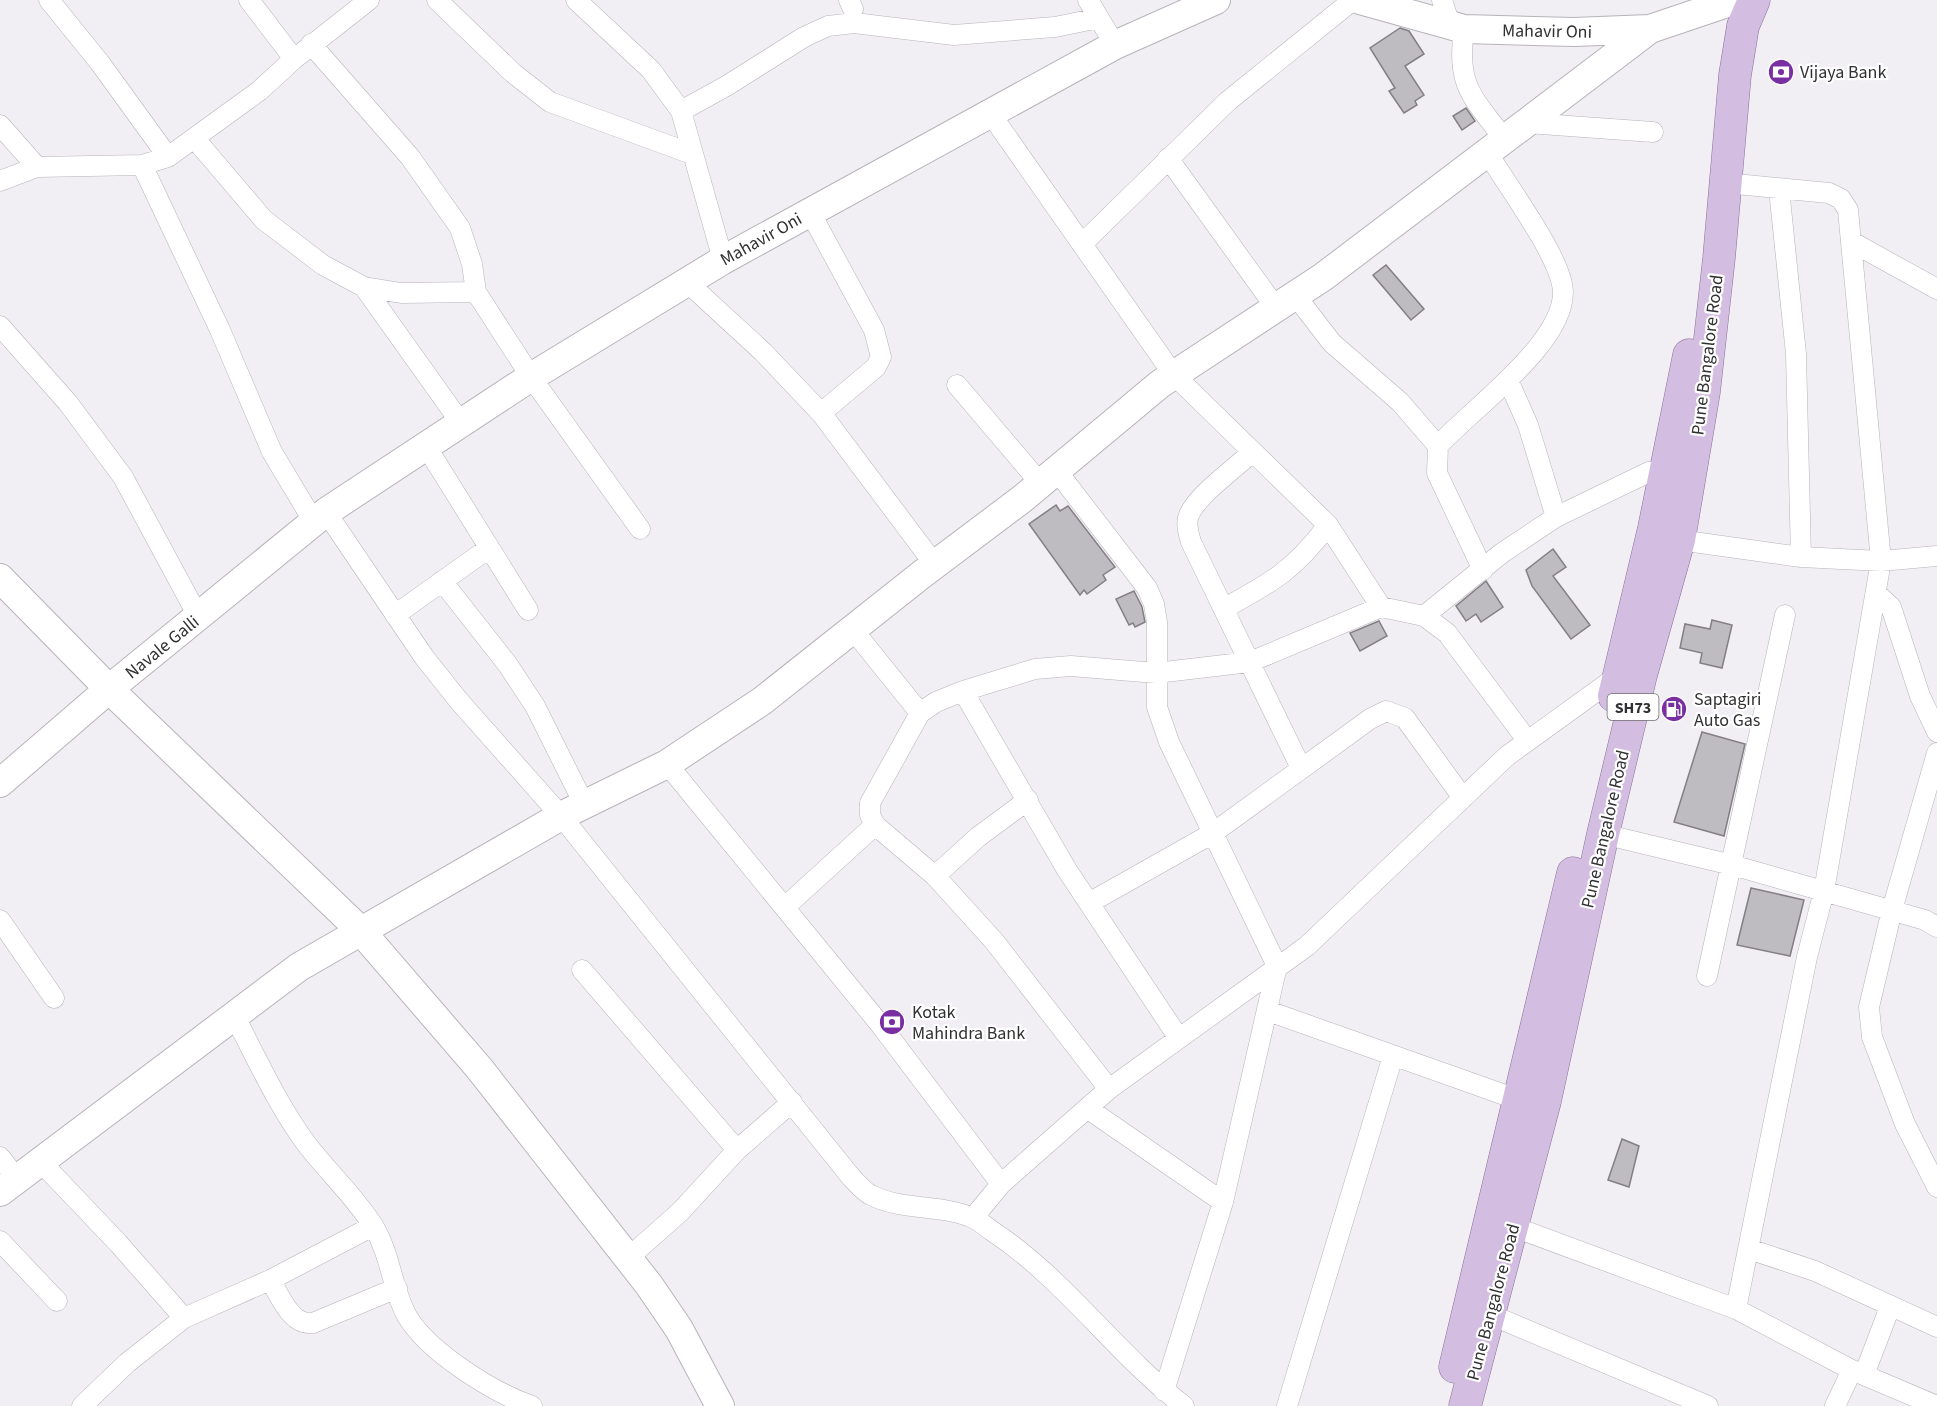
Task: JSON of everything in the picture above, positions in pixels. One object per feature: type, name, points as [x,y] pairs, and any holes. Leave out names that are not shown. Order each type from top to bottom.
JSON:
[{"type":"main road","name":"Pune Bangalore Road","points":[[1465,1406],[1514,1227],[1545,1101],[1603,834],[1641,675],[1679,540],[1704,392],[1725,183],[1714,86],[1740,0]]},
{"type":"main road","name":"Pune Bangalore Road","points":[[1445,1406],[1666,470],[1687,367],[1720,135]]},
{"type":"street","points":[[49,0],[100,63],[168,157]]},
{"type":"street","points":[[249,0],[294,58]]},
{"type":"street","points":[[0,181],[37,167],[142,165],[168,157],[259,91],[294,58],[369,0]]},
{"type":"street","points":[[437,0],[513,73],[550,102],[692,154]]},
{"type":"street","points":[[576,0],[651,70],[681,111],[723,260]]},
{"type":"street","points":[[1088,0],[1115,45]]},
{"type":"street","name":"Mahavir Oni","points":[[320,517],[531,377],[723,260],[1115,45],[1216,0]]},
{"type":"street","points":[[1082,244],[1228,101],[1353,0]]},
{"type":"street","name":"Mahavir Oni","points":[[1360,0],[1452,18],[1574,32],[1650,29],[1740,0]]},
{"type":"street","points":[[681,111],[728,85],[804,37],[828,27],[854,23],[954,35],[1055,27],[1099,18]]},
{"type":"street","points":[[1438,446],[1508,380],[1554,326],[1563,304],[1562,284],[1554,262],[1464,79],[1452,18]]},
{"type":"street","points":[[0,1157],[9,1185],[299,967],[573,810],[667,764],[762,701],[1049,477],[1173,375],[1323,277],[1650,29]]},
{"type":"street","points":[[311,44],[410,157],[460,228],[472,264],[476,292],[531,377],[640,529]]},
{"type":"street","points":[[990,113],[1173,375],[1328,525],[1381,607]]},
{"type":"street","points":[[1527,123],[1653,132]]},
{"type":"street","points":[[0,125],[37,167]]},
{"type":"street","points":[[195,139],[264,220],[323,265],[364,287],[401,293],[476,292]]},
{"type":"street","points":[[1168,158],[1286,302],[1400,402],[1438,446],[1437,473],[1445,495],[1483,570]]},
{"type":"street","points":[[142,165],[220,330],[272,452],[459,701],[573,810],[851,1177],[869,1195],[892,1203],[943,1210],[973,1218],[1016,1246],[1068,1294],[1164,1391],[1184,1406]]},
{"type":"street","points":[[1725,183],[1829,193],[1841,199],[1848,210],[1881,561],[1824,891],[1807,957],[1736,1310]]},
{"type":"street","points":[[1779,189],[1796,354],[1801,557]]},
{"type":"street","points":[[810,212],[874,330],[881,357],[876,367],[821,413]]},
{"type":"street","points":[[1852,242],[1937,290]]},
{"type":"street","points":[[687,282],[764,352],[821,413],[935,565]]},
{"type":"street","points":[[364,287],[461,423]]},
{"type":"street","points":[[0,326],[68,403],[123,477],[199,618]]},
{"type":"street","points":[[1508,380],[1528,424],[1556,517]]},
{"type":"street","points":[[957,385],[1049,477],[1147,588],[1157,622],[1157,706],[1169,742],[1277,966],[1223,1202],[1164,1391]]},
{"type":"street","points":[[426,446],[528,610]]},
{"type":"street","points":[[1252,453],[1201,500],[1189,514],[1187,525],[1191,542],[1301,768]]},
{"type":"street","points":[[1424,616],[1530,532],[1649,472],[1666,470]]},
{"type":"street","name":"Navale Galli","points":[[0,783],[109,689],[199,618],[320,517]]},
{"type":"street","points":[[1225,608],[1277,579],[1301,560],[1328,525]]},
{"type":"street","points":[[1679,540],[1801,557],[1881,561],[1937,556]]},
{"type":"street","points":[[395,615],[489,548]]},
{"type":"street","points":[[0,578],[109,689],[360,930],[479,1068],[627,1258],[679,1329],[720,1406]]},
{"type":"street","points":[[442,581],[508,665],[530,698],[562,756],[573,810]]},
{"type":"street","points":[[1876,593],[1887,600],[1891,607],[1920,696],[1937,732]]},
{"type":"street","points":[[1109,1089],[994,941],[935,876],[875,825],[870,815],[870,803],[920,713],[936,702],[963,691],[1035,669],[1071,666],[1156,673],[1250,662],[1381,607],[1404,609],[1424,616],[1447,633],[1527,740]]},
{"type":"street","points":[[1707,976],[1785,615]]},
{"type":"street","points":[[853,630],[920,713]]},
{"type":"street","points":[[973,1218],[1001,1184],[1109,1089],[1307,946],[1507,756],[1618,675]]},
{"type":"street","points":[[963,691],[1089,903],[1178,1037]]},
{"type":"street","points":[[1089,903],[1213,833],[1370,719],[1386,711],[1405,718],[1463,798]]},
{"type":"street","points":[[1937,753],[1892,910],[1869,1007],[1872,1037],[1905,1124],[1937,1187]]},
{"type":"street","points":[[667,764],[879,1023],[1001,1184]]},
{"type":"street","points":[[935,876],[978,837],[1028,800]]},
{"type":"street","points":[[784,907],[875,825]]},
{"type":"street","points":[[1603,834],[1732,865],[1892,910],[1931,924]]},
{"type":"street","points":[[0,920],[54,998]]},
{"type":"street","points":[[582,970],[737,1150]]},
{"type":"street","points":[[1268,1011],[1519,1100]]},
{"type":"street","points":[[234,1015],[278,1099],[307,1144],[373,1226],[388,1255],[407,1316],[423,1337],[467,1371],[532,1406]]},
{"type":"street","points":[[1287,1406],[1393,1056]]},
{"type":"street","points":[[627,1258],[680,1212],[737,1150],[792,1102]]},
{"type":"street","points":[[1087,1108],[1223,1202]]},
{"type":"street","points":[[40,1161],[118,1243],[184,1318]]},
{"type":"street","points":[[82,1406],[127,1363],[184,1318],[270,1280],[373,1226]]},
{"type":"street","points":[[1514,1227],[1736,1310],[1858,1373],[1937,1406]]},
{"type":"street","points":[[0,1241],[57,1301]]},
{"type":"street","points":[[1749,1249],[1815,1271],[1937,1327]]},
{"type":"street","points":[[270,1280],[296,1321],[304,1324],[313,1323],[397,1288]]},
{"type":"street","points":[[1835,1406],[1858,1373],[1890,1307]]},
{"type":"street","points":[[1491,1315],[1708,1406]]},
{"type":"building","points":[[1400,28],[1409,31],[1424,54],[1405,66],[1424,95],[1415,101],[1417,105],[1404,113],[1389,91],[1395,88],[1370,48]]},
{"type":"building","points":[[1466,108],[1475,121],[1462,130],[1453,116]]},
{"type":"building","points":[[1386,265],[1424,309],[1411,320],[1373,275]]},
{"type":"building","points":[[1056,505],[1060,511],[1068,506],[1115,567],[1103,575],[1106,580],[1087,594],[1084,590],[1080,595],[1029,524]]},
{"type":"building","points":[[1553,549],[1566,567],[1553,576],[1590,625],[1571,639],[1532,586],[1526,570]]},
{"type":"building","points":[[1486,581],[1503,607],[1481,622],[1476,614],[1466,621],[1456,606]]},
{"type":"building","points":[[1134,591],[1142,607],[1145,622],[1135,627],[1133,623],[1129,625],[1116,599]]},
{"type":"building","points":[[1712,620],[1732,625],[1722,668],[1700,663],[1702,653],[1680,648],[1685,624],[1710,629]]},
{"type":"building","points":[[1379,621],[1387,636],[1360,651],[1350,633]]},
{"type":"building","points":[[1702,732],[1745,744],[1724,836],[1674,822]]},
{"type":"building","points":[[1751,888],[1804,900],[1790,956],[1737,945]]},
{"type":"building","points":[[1622,1139],[1639,1146],[1629,1187],[1608,1180]]},
{"type":"place","name":"Vijaya Bank","points":[[1781,72]]},
{"type":"place","name":"Saptagiri Auto Gas","points":[[1674,709]]},
{"type":"place","name":"Kotak Mahindra Bank","points":[[892,1022]]}]
